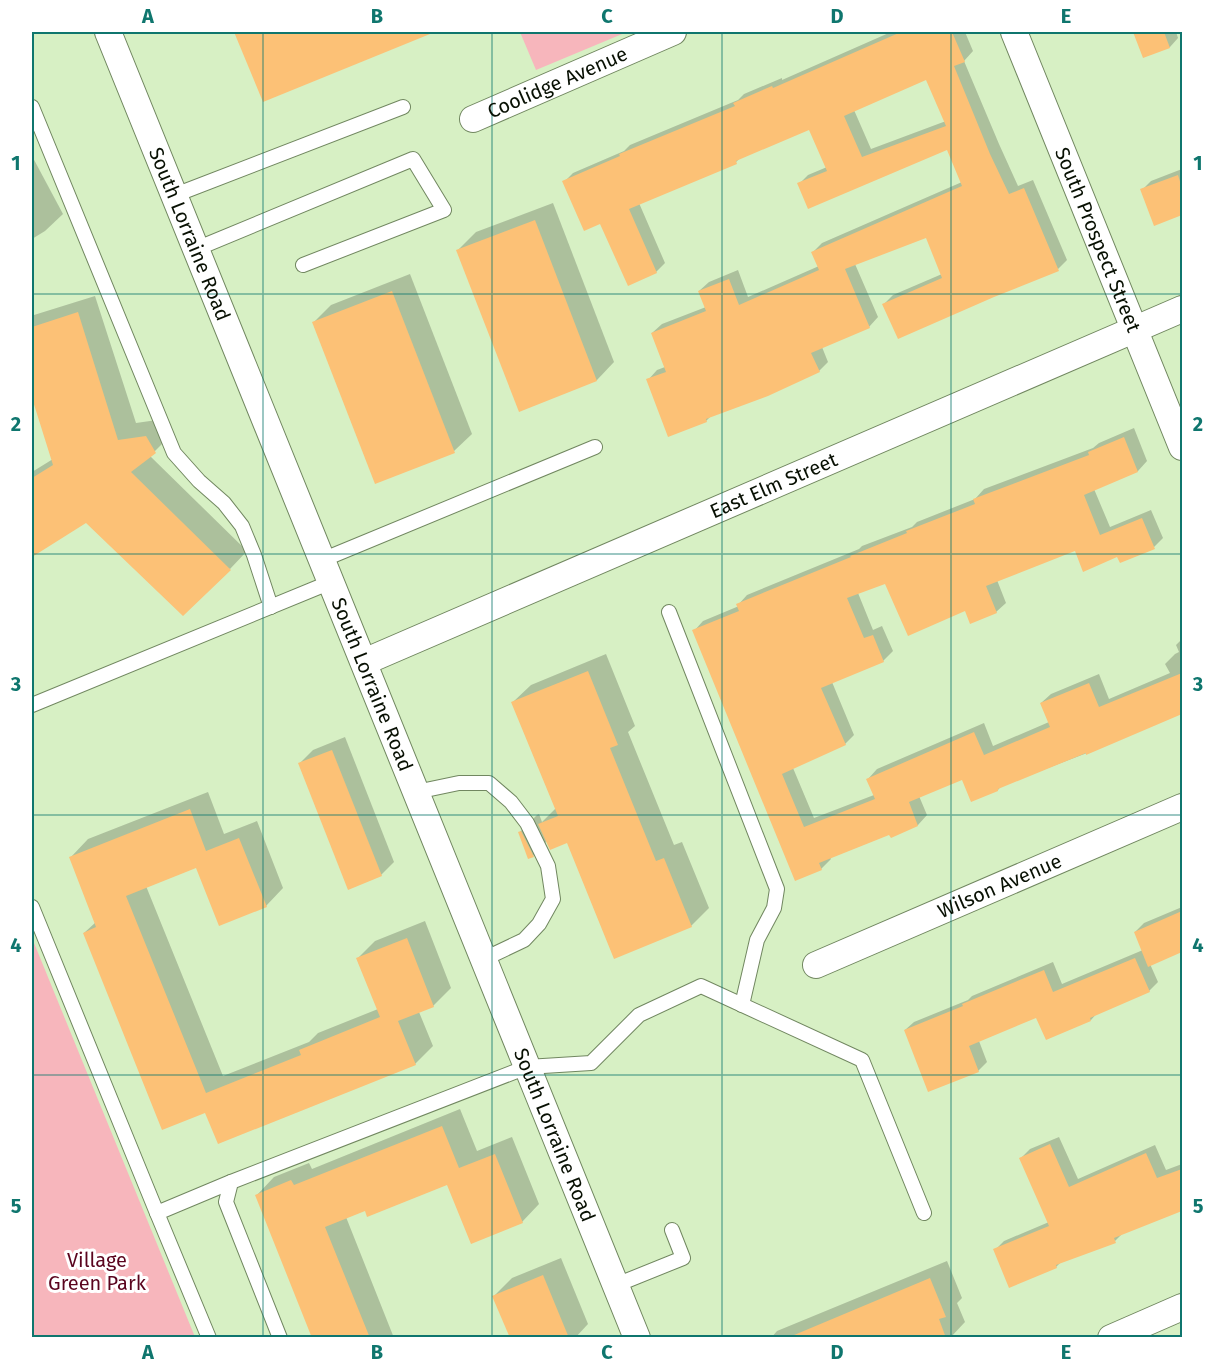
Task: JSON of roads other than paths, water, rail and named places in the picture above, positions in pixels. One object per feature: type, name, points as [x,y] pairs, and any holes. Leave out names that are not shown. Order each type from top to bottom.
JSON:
[{"type":"street","name":"South Lorraine Road","points":[[108,32],[637,1338]]},
{"type":"street","name":"Coolidge Avenue","points":[[473,119],[673,32]]},
{"type":"street","name":"South Prospect Street","points":[[1014,32],[1182,447]]},
{"type":"street","name":"East Elm Street","points":[[363,662],[1182,309]]},
{"type":"street","name":"Wilson Avenue","points":[[816,965],[1182,807]]},
{"type":"street","points":[[1111,1338],[1182,1307]]},
{"type":"lane","points":[[32,107],[174,453],[199,481],[224,503],[242,526],[271,607]]},
{"type":"lane","points":[[175,195],[403,107]]},
{"type":"lane","points":[[196,249],[413,159],[444,210],[303,265]]},
{"type":"lane","points":[[32,705],[271,607],[327,571],[595,447]]},
{"type":"lane","points":[[669,612],[777,889],[774,908],[757,940],[742,1005]]},
{"type":"lane","points":[[416,792],[459,783],[489,783],[511,802],[527,823],[548,866],[553,899],[539,924],[524,940],[484,959]]},
{"type":"lane","points":[[32,907],[209,1338]]},
{"type":"lane","points":[[156,1213],[527,1067],[591,1063],[639,1015],[701,986],[862,1060],[924,1213]]},
{"type":"lane","points":[[231,1182],[226,1202],[280,1338]]},
{"type":"lane","points":[[616,1285],[683,1258],[672,1230]]},
{"type":"park label","name":"Village Green Park","points":[[97,1272]]}]
